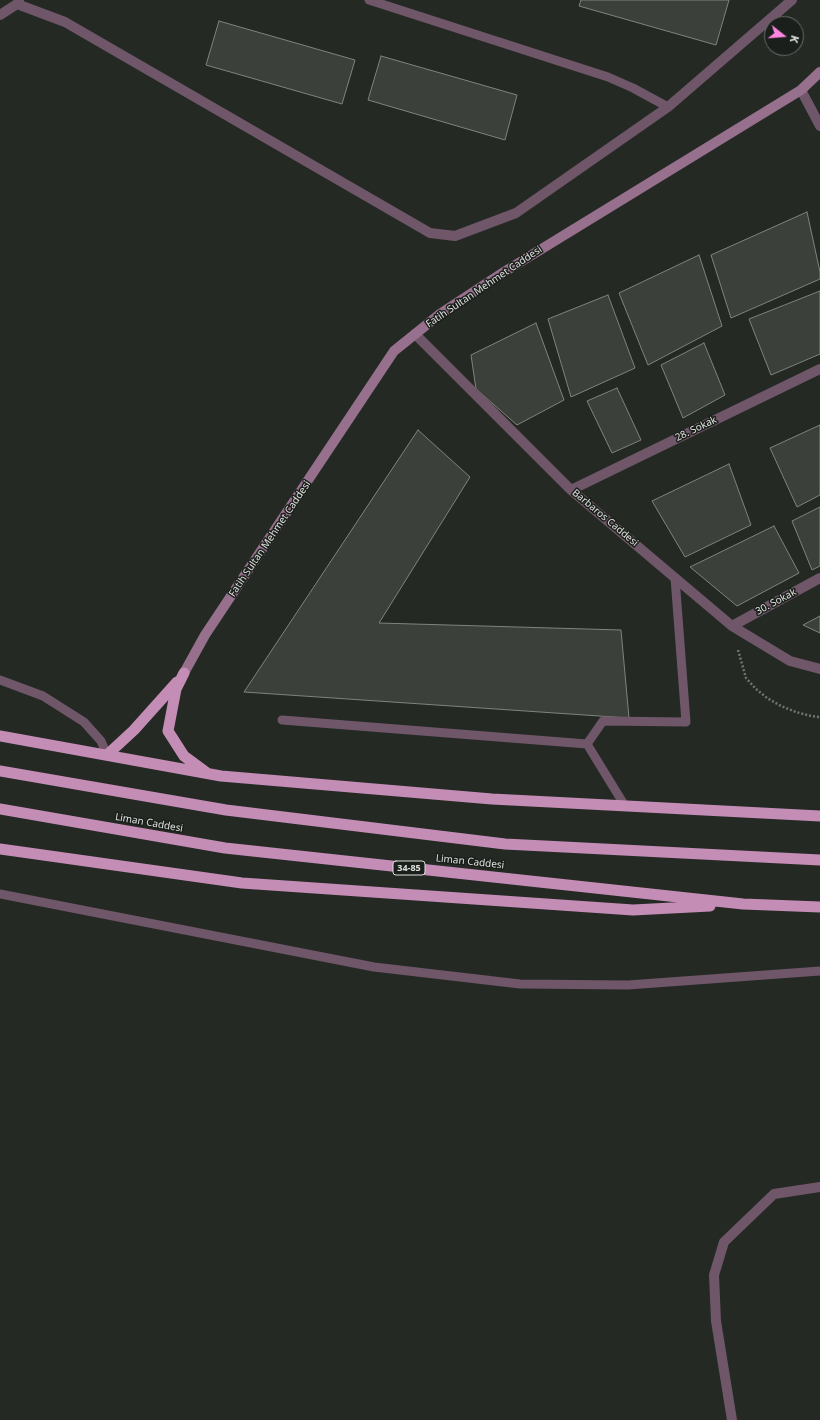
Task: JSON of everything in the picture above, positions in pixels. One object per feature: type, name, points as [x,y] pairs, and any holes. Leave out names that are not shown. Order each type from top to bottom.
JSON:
[{"type":"highway","points":[[107,755],[134,730],[184,673]]},
{"type":"highway","points":[[184,673],[176,689],[168,731],[184,756],[209,774]]},
{"type":"highway","points":[[0,736],[209,774],[492,799],[820,816]]},
{"type":"highway","points":[[0,771],[226,810],[505,844],[820,860]]},
{"type":"highway","name":"Liman Caddesi","points":[[0,809],[225,848],[743,904],[820,907]]},
{"type":"highway","points":[[0,849],[242,884],[633,910],[743,904]]},
{"type":"main road","name":"Fatih Sultan Mehmet Caddesi","points":[[184,673],[205,635],[394,352],[440,314],[504,272],[801,90],[820,72]]},
{"type":"street","points":[[0,15],[18,2],[65,22],[430,233],[455,236],[516,213],[668,107],[792,0]]},
{"type":"street","points":[[801,90],[820,126]]},
{"type":"street","name":"Barbaros Caddesi","points":[[415,334],[571,490],[732,626],[790,661],[820,669]]},
{"type":"street","name":"28. Sokak","points":[[571,490],[820,369]]},
{"type":"street","name":"30. Sokak","points":[[732,626],[820,578]]},
{"type":"street","points":[[732,1420],[716,1314],[714,1275],[724,1242],[774,1194],[820,1187]]},
{"type":"lane","points":[[369,0],[608,77],[633,88],[668,107]]},
{"type":"lane","points":[[588,744],[603,721],[686,722],[675,578]]},
{"type":"lane","points":[[0,680],[43,696],[84,722],[101,741],[107,755]]},
{"type":"lane","points":[[282,720],[588,744]]},
{"type":"lane","points":[[588,744],[625,806]]},
{"type":"lane","points":[[0,894],[374,967],[520,984],[628,985],[820,971]]},
{"type":"path","points":[[732,626],[746,678],[756,689],[767,698],[781,706],[803,714],[820,717]]},
{"type":"building","points":[[581,0],[729,0],[716,45],[579,6]]},
{"type":"building","points":[[219,21],[355,60],[342,104],[206,65]]},
{"type":"building","points":[[381,56],[517,95],[505,140],[368,100]]},
{"type":"building","points":[[807,212],[820,272],[820,279],[731,318],[711,255]]},
{"type":"building","points":[[699,255],[722,326],[648,365],[619,293]]},
{"type":"building","points":[[820,291],[820,354],[771,375],[749,319]]},
{"type":"building","points":[[608,295],[635,368],[571,397],[548,319]]},
{"type":"building","points":[[536,323],[564,400],[517,425],[476,389],[471,355]]},
{"type":"building","points":[[704,343],[725,395],[683,418],[661,365]]},
{"type":"building","points":[[617,388],[641,440],[612,453],[587,401]]},
{"type":"building","points":[[820,425],[820,495],[797,507],[770,448]]},
{"type":"building","points":[[418,430],[470,477],[379,623],[621,630],[629,718],[244,692]]},
{"type":"building","points":[[729,464],[751,525],[685,557],[652,501]]},
{"type":"building","points":[[820,507],[820,566],[812,570],[792,521]]},
{"type":"building","points":[[774,526],[799,573],[737,606],[690,567]]},
{"type":"building","points":[[820,616],[820,633],[803,625]]}]
